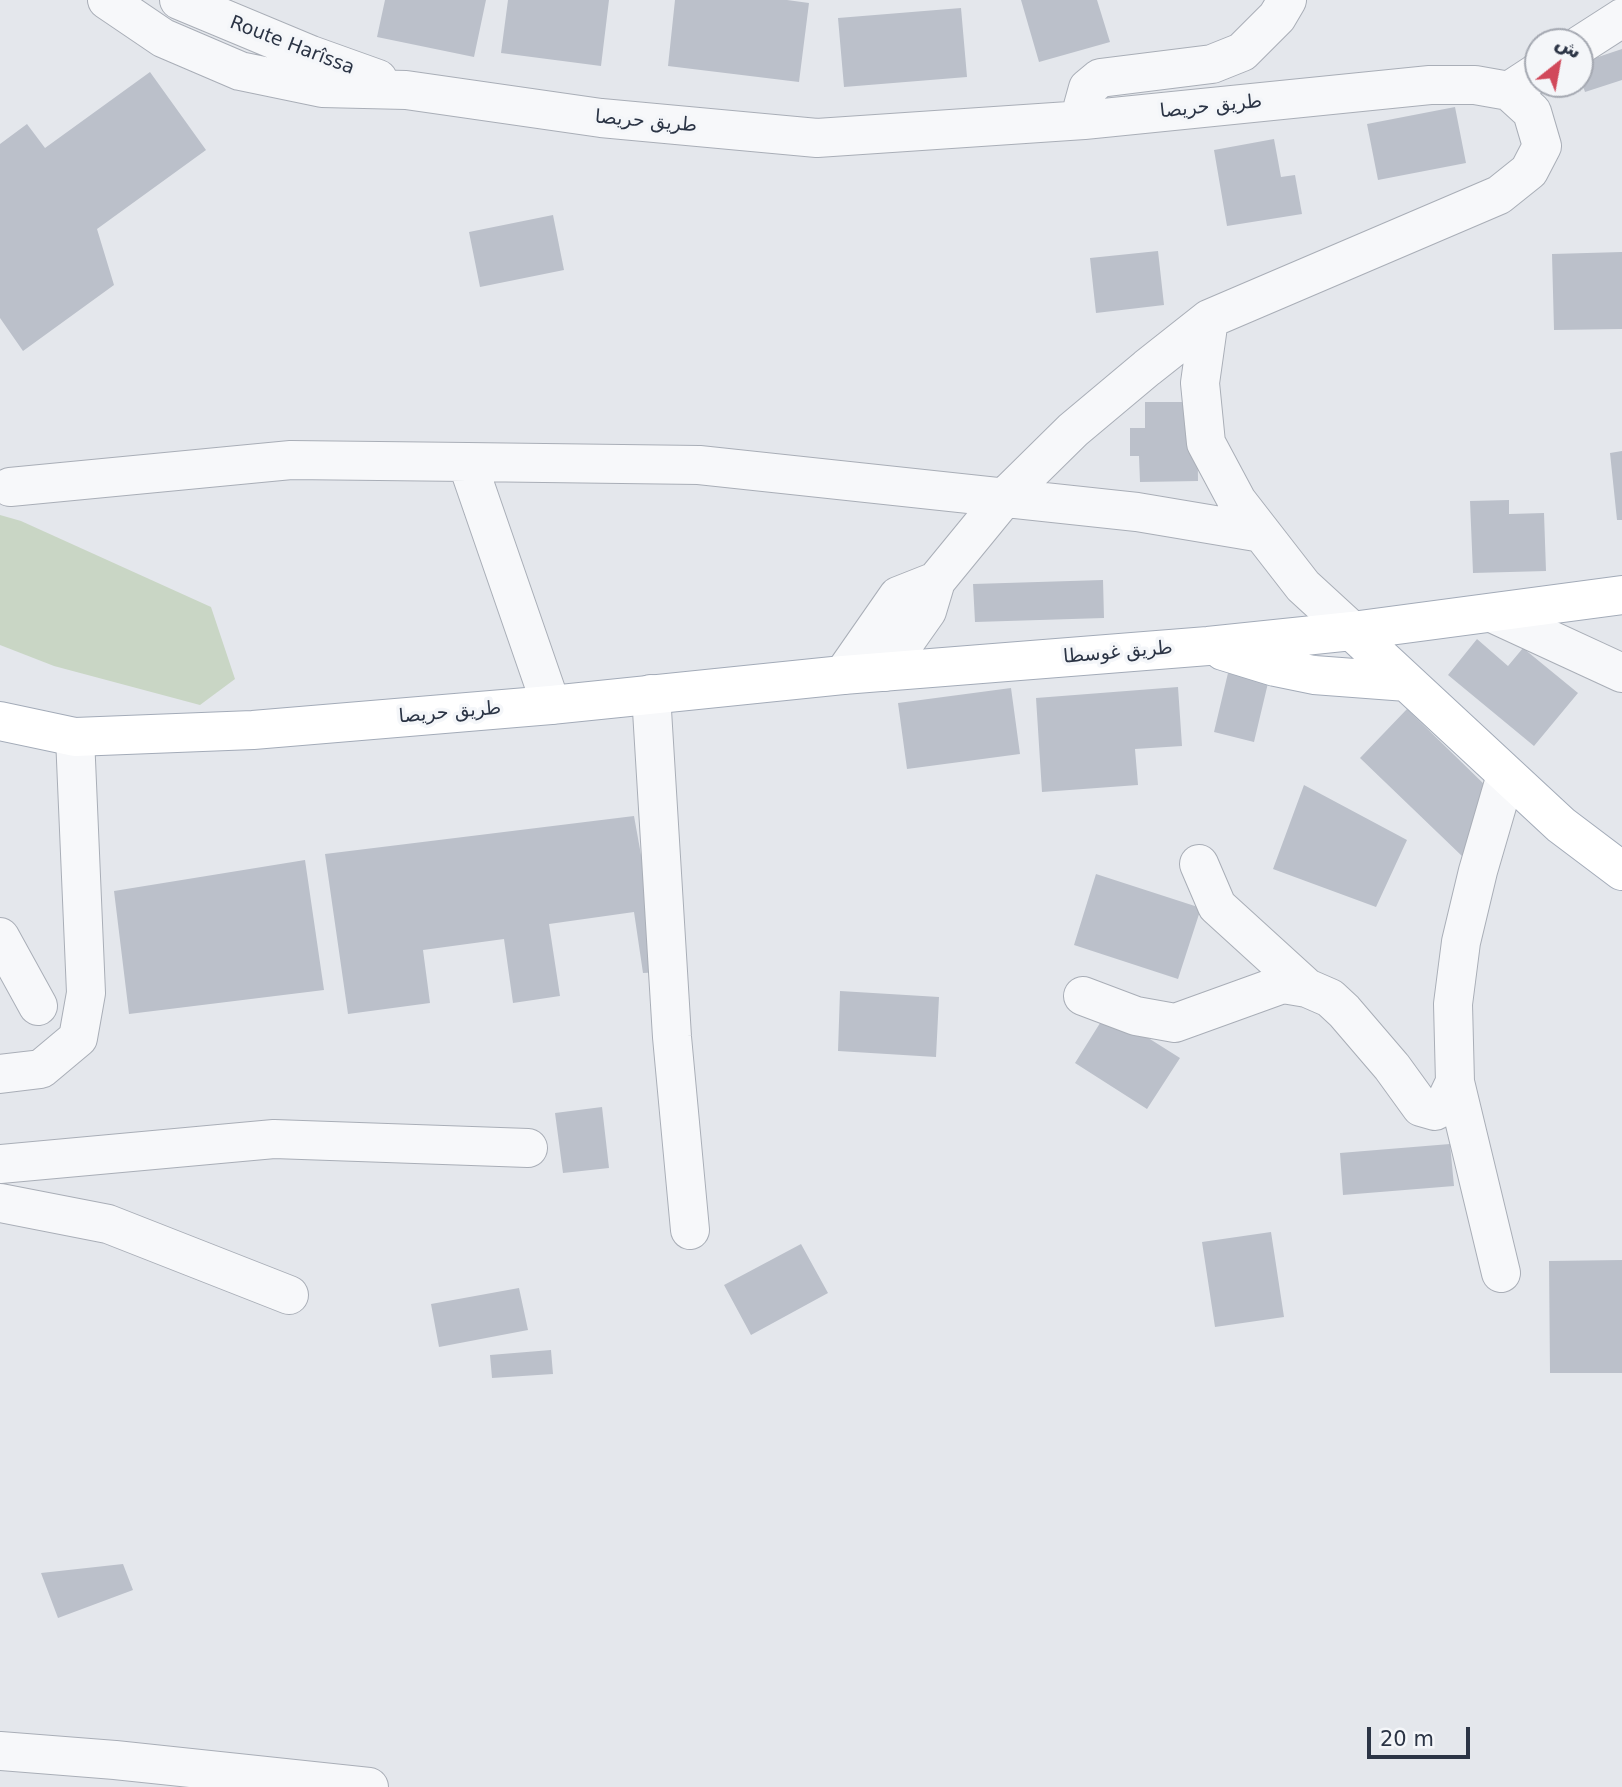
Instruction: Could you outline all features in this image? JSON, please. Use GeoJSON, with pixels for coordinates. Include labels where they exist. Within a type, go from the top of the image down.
{"type":"FeatureCollection","features":[{"type":"Feature","properties":{"kind":"main road","name":"طريق غوسطا"},"geometry":{"type":"LineString","coordinates":[[884,672],[1208,646],[1352,631],[1622,595]]}},
{"type":"Feature","properties":{"kind":"main road"},"geometry":{"type":"LineString","coordinates":[[1352,631],[1561,825],[1622,871]]}},
{"type":"Feature","properties":{"kind":"main road"},"geometry":{"type":"LineString","coordinates":[[1208,646],[1275,667],[1314,675],[1407,682]]}},
{"type":"Feature","properties":{"kind":"main road","name":"طريق حريصا"},"geometry":{"type":"LineString","coordinates":[[0,735],[253,730],[551,705],[884,672]]}},
{"type":"Feature","properties":{"kind":"main road","name":"طريق حريصا"},"geometry":{"type":"LineString","coordinates":[[0,721],[66,735]]}},
{"type":"Feature","properties":{"kind":"street","name":"طريق حريصا"},"geometry":{"type":"LineString","coordinates":[[107,0],[163,38],[240,71],[322,88],[406,90],[601,118],[817,138],[1084,120],[1430,85],[1523,81],[1542,146],[1528,171],[1499,195],[1209,319],[1073,430],[1004,498],[936,581],[926,611],[884,672]]}},
{"type":"Feature","properties":{"kind":"street","name":"Route Harîssa"},"geometry":{"type":"LineString","coordinates":[[179,0],[311,55],[406,90]]}},
{"type":"Feature","properties":{"kind":"street"},"geometry":{"type":"LineString","coordinates":[[1084,120],[1083,106],[1088,88],[1100,78],[1212,64],[1242,52],[1277,17],[1287,0]]}},
{"type":"Feature","properties":{"kind":"street"},"geometry":{"type":"LineString","coordinates":[[1594,36],[1622,18]]}},
{"type":"Feature","properties":{"kind":"street"},"geometry":{"type":"LineString","coordinates":[[1209,319],[1200,383],[1206,443],[1237,502],[1303,586],[1352,631]]}},
{"type":"Feature","properties":{"kind":"street"},"geometry":{"type":"LineString","coordinates":[[10,487],[291,460],[699,465],[1137,512],[1262,533]]}},
{"type":"Feature","properties":{"kind":"street"},"geometry":{"type":"LineString","coordinates":[[467,462],[551,705]]}},
{"type":"Feature","properties":{"kind":"street","name":"طريق حريصا"},"geometry":{"type":"LineString","coordinates":[[843,675],[898,596],[936,581]]}},
{"type":"Feature","properties":{"kind":"street"},"geometry":{"type":"LineString","coordinates":[[1492,613],[1622,673]]}},
{"type":"Feature","properties":{"kind":"street"},"geometry":{"type":"LineString","coordinates":[[651,694],[672,1037],[690,1230]]}},
{"type":"Feature","properties":{"kind":"street"},"geometry":{"type":"LineString","coordinates":[[0,1074],[41,1069],[78,1038],[86,993],[66,735]]}},
{"type":"Feature","properties":{"kind":"street"},"geometry":{"type":"LineString","coordinates":[[1501,1273],[1455,1082],[1453,1004],[1461,942],[1506,775]]}},
{"type":"Feature","properties":{"kind":"street"},"geometry":{"type":"LineString","coordinates":[[1199,864],[1217,905],[1307,988]]}},
{"type":"Feature","properties":{"kind":"street"},"geometry":{"type":"LineString","coordinates":[[0,937],[38,1006]]}},
{"type":"Feature","properties":{"kind":"street"},"geometry":{"type":"LineString","coordinates":[[1083,996],[1136,1016],[1175,1023],[1283,984],[1307,988],[1330,998],[1344,1011],[1392,1067],[1421,1107],[1435,1111],[1444,1105],[1455,1082]]}},
{"type":"Feature","properties":{"kind":"street"},"geometry":{"type":"LineString","coordinates":[[0,1164],[274,1139],[528,1148]]}},
{"type":"Feature","properties":{"kind":"street"},"geometry":{"type":"LineString","coordinates":[[0,1203],[108,1224],[289,1295]]}},
{"type":"Feature","properties":{"kind":"street"},"geometry":{"type":"LineString","coordinates":[[0,1751],[115,1760],[369,1787]]}},
{"type":"Feature","properties":{"kind":"green space"},"geometry":{"type":"Polygon","coordinates":[[[0,515],[21,521],[211,607],[235,679],[200,705],[54,666],[0,645],[0,515]]]}},
{"type":"Feature","properties":{"kind":"building"},"geometry":{"type":"Polygon","coordinates":[[[385,0],[486,0],[474,57],[377,37],[385,0]]]}},
{"type":"Feature","properties":{"kind":"building"},"geometry":{"type":"Polygon","coordinates":[[[508,0],[609,0],[601,66],[501,53],[508,0]]]}},
{"type":"Feature","properties":{"kind":"building"},"geometry":{"type":"Polygon","coordinates":[[[675,0],[787,0],[809,3],[799,82],[668,66],[675,0]]]}},
{"type":"Feature","properties":{"kind":"building"},"geometry":{"type":"Polygon","coordinates":[[[1021,0],[1097,0],[1110,42],[1039,62],[1021,0]]]}},
{"type":"Feature","properties":{"kind":"building"},"geometry":{"type":"Polygon","coordinates":[[[961,8],[967,77],[844,87],[838,18],[961,8]]]}},
{"type":"Feature","properties":{"kind":"building"},"geometry":{"type":"Polygon","coordinates":[[[1622,49],[1622,80],[1594,89],[1594,58],[1622,49]]]}},
{"type":"Feature","properties":{"kind":"building"},"geometry":{"type":"Polygon","coordinates":[[[150,72],[206,150],[97,229],[114,285],[23,351],[0,318],[0,144],[27,124],[45,148],[150,72]]]}},
{"type":"Feature","properties":{"kind":"building"},"geometry":{"type":"Polygon","coordinates":[[[1455,107],[1466,163],[1378,180],[1367,124],[1455,107]]]}},
{"type":"Feature","properties":{"kind":"building"},"geometry":{"type":"Polygon","coordinates":[[[1274,139],[1281,177],[1295,175],[1302,214],[1227,226],[1214,150],[1274,139]]]}},
{"type":"Feature","properties":{"kind":"building"},"geometry":{"type":"Polygon","coordinates":[[[553,215],[564,270],[480,287],[469,232],[553,215]]]}},
{"type":"Feature","properties":{"kind":"building"},"geometry":{"type":"Polygon","coordinates":[[[1158,251],[1164,305],[1096,313],[1090,258],[1158,251]]]}},
{"type":"Feature","properties":{"kind":"building"},"geometry":{"type":"Polygon","coordinates":[[[1622,252],[1622,329],[1554,330],[1552,254],[1622,252]]]}},
{"type":"Feature","properties":{"kind":"building"},"geometry":{"type":"Polygon","coordinates":[[[1145,402],[1197,402],[1198,481],[1140,482],[1139,456],[1130,456],[1130,428],[1145,428],[1145,402]]]}},
{"type":"Feature","properties":{"kind":"building"},"geometry":{"type":"Polygon","coordinates":[[[1622,451],[1622,520],[1617,520],[1610,453],[1622,451]]]}},
{"type":"Feature","properties":{"kind":"building"},"geometry":{"type":"Polygon","coordinates":[[[1509,500],[1509,514],[1544,513],[1546,571],[1473,573],[1470,501],[1509,500]]]}},
{"type":"Feature","properties":{"kind":"building"},"geometry":{"type":"Polygon","coordinates":[[[1103,580],[1104,618],[975,622],[973,584],[1103,580]]]}},
{"type":"Feature","properties":{"kind":"building"},"geometry":{"type":"Polygon","coordinates":[[[1477,639],[1508,666],[1523,648],[1578,693],[1534,746],[1448,675],[1477,639]]]}},
{"type":"Feature","properties":{"kind":"building"},"geometry":{"type":"Polygon","coordinates":[[[1228,673],[1268,683],[1254,742],[1214,732],[1228,673]]]}},
{"type":"Feature","properties":{"kind":"building"},"geometry":{"type":"Polygon","coordinates":[[[1178,687],[1182,746],[1135,749],[1138,785],[1042,792],[1036,698],[1178,687]]]}},
{"type":"Feature","properties":{"kind":"building"},"geometry":{"type":"Polygon","coordinates":[[[1011,688],[1020,754],[907,769],[898,703],[1011,688]]]}},
{"type":"Feature","properties":{"kind":"building"},"geometry":{"type":"Polygon","coordinates":[[[1407,709],[1487,787],[1463,857],[1360,758],[1407,709]]]}},
{"type":"Feature","properties":{"kind":"building"},"geometry":{"type":"Polygon","coordinates":[[[1304,785],[1407,840],[1376,907],[1273,869],[1304,785]]]}},
{"type":"Feature","properties":{"kind":"building"},"geometry":{"type":"Polygon","coordinates":[[[634,816],[662,972],[643,973],[634,912],[549,924],[560,996],[513,1003],[504,939],[423,950],[430,1003],[348,1014],[325,854],[634,816]]]}},
{"type":"Feature","properties":{"kind":"building"},"geometry":{"type":"Polygon","coordinates":[[[305,860],[324,990],[129,1014],[114,891],[305,860]]]}},
{"type":"Feature","properties":{"kind":"building"},"geometry":{"type":"Polygon","coordinates":[[[1096,874],[1201,908],[1178,979],[1074,945],[1096,874]]]}},
{"type":"Feature","properties":{"kind":"building"},"geometry":{"type":"Polygon","coordinates":[[[840,991],[939,997],[936,1057],[838,1051],[840,991]]]}},
{"type":"Feature","properties":{"kind":"building"},"geometry":{"type":"Polygon","coordinates":[[[1107,1012],[1180,1058],[1147,1109],[1075,1063],[1107,1012]]]}},
{"type":"Feature","properties":{"kind":"building"},"geometry":{"type":"Polygon","coordinates":[[[602,1107],[609,1168],[563,1173],[555,1113],[602,1107]]]}},
{"type":"Feature","properties":{"kind":"building"},"geometry":{"type":"Polygon","coordinates":[[[1450,1144],[1454,1186],[1343,1195],[1340,1153],[1450,1144]]]}},
{"type":"Feature","properties":{"kind":"building"},"geometry":{"type":"Polygon","coordinates":[[[1271,1232],[1284,1317],[1215,1327],[1202,1242],[1271,1232]]]}},
{"type":"Feature","properties":{"kind":"building"},"geometry":{"type":"Polygon","coordinates":[[[801,1244],[828,1293],[751,1335],[724,1285],[801,1244]]]}},
{"type":"Feature","properties":{"kind":"building"},"geometry":{"type":"Polygon","coordinates":[[[1622,1260],[1622,1373],[1550,1373],[1549,1261],[1622,1260]]]}},
{"type":"Feature","properties":{"kind":"building"},"geometry":{"type":"Polygon","coordinates":[[[519,1288],[528,1330],[439,1347],[431,1304],[519,1288]]]}},
{"type":"Feature","properties":{"kind":"building"},"geometry":{"type":"Polygon","coordinates":[[[551,1350],[553,1374],[492,1378],[490,1355],[551,1350]]]}},
{"type":"Feature","properties":{"kind":"building"},"geometry":{"type":"Polygon","coordinates":[[[123,1564],[133,1590],[58,1618],[41,1573],[123,1564]]]}}]}
